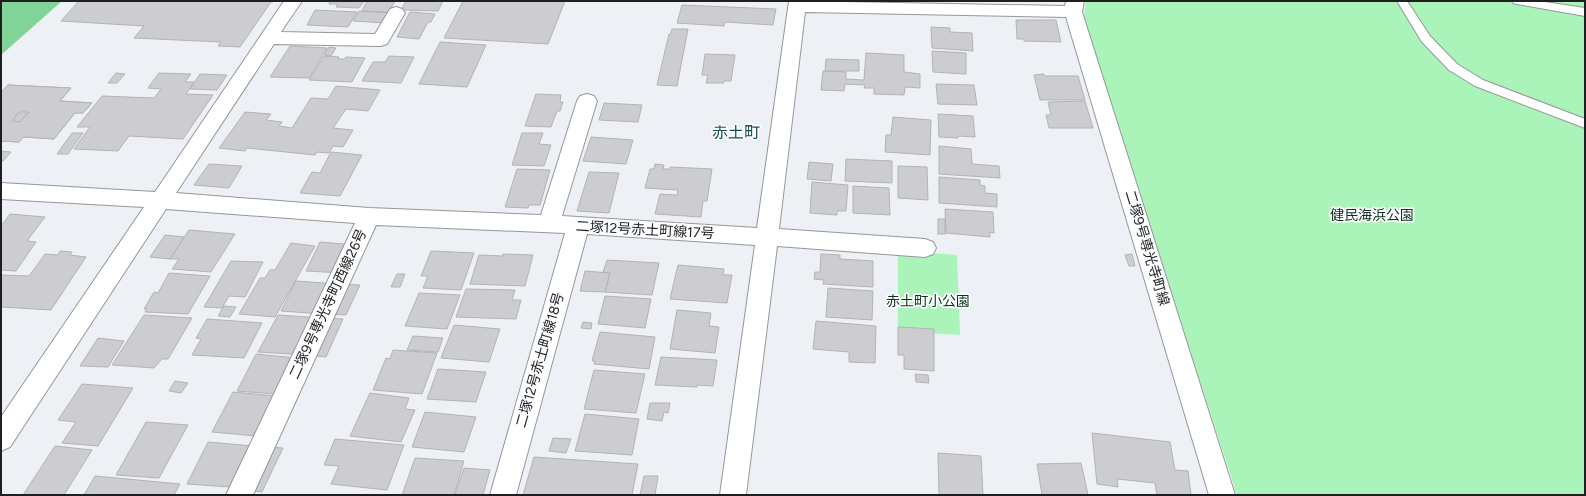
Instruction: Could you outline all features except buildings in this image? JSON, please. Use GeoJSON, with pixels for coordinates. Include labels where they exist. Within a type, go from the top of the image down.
{"type":"FeatureCollection","features":[{"type":"Feature","properties":{"kind":"street"},"geometry":{"type":"LineString","coordinates":[[1,439],[293,1]]}},
{"type":"Feature","properties":{"kind":"street"},"geometry":{"type":"LineString","coordinates":[[732,495],[798,3],[1074,6]]}},
{"type":"Feature","properties":{"kind":"street","name":"二塚9号専光寺町線"},"geometry":{"type":"LineString","coordinates":[[1074,6],[1222,495]]}},
{"type":"Feature","properties":{"kind":"street"},"geometry":{"type":"LineString","coordinates":[[269,38],[381,40],[396,13]]}},
{"type":"Feature","properties":{"kind":"street"},"geometry":{"type":"LineString","coordinates":[[549,224],[588,101]]}},
{"type":"Feature","properties":{"kind":"street","name":"二塚9号専光寺町西線26号"},"geometry":{"type":"LineString","coordinates":[[1,191],[160,200],[369,216],[239,495]]}},
{"type":"Feature","properties":{"kind":"street","name":"二塚12号赤土町線17号"},"geometry":{"type":"LineString","coordinates":[[369,216],[549,224],[924,248]]}},
{"type":"Feature","properties":{"kind":"street","name":"二塚12号赤土町線18号"},"geometry":{"type":"LineString","coordinates":[[503,495],[578,226]]}},
{"type":"Feature","properties":{"kind":"lane"},"geometry":{"type":"LineString","coordinates":[[1402,1],[1426,39],[1453,67],[1479,83],[1585,124]]}},
{"type":"Feature","properties":{"kind":"lane"},"geometry":{"type":"LineString","coordinates":[[1517,1],[1585,12]]}},
{"type":"Feature","properties":{"kind":"green space"},"geometry":{"type":"Polygon","coordinates":[[[1,1],[62,1],[1,55],[1,1]]]}},
{"type":"Feature","properties":{"kind":"green space","name":"健民海浜公園"},"geometry":{"type":"Polygon","coordinates":[[[1086,1],[1585,1],[1585,495],[1237,495],[1085,27],[1084,17],[1086,1]]]}},
{"type":"Feature","properties":{"kind":"green space","name":"赤土町小公園"},"geometry":{"type":"Polygon","coordinates":[[[898,250],[957,255],[960,335],[898,331],[898,250]]]}},
{"type":"Feature","properties":{"kind":"district","name":"赤土町"},"geometry":{"type":"Point","coordinates":[736,132]}}]}
